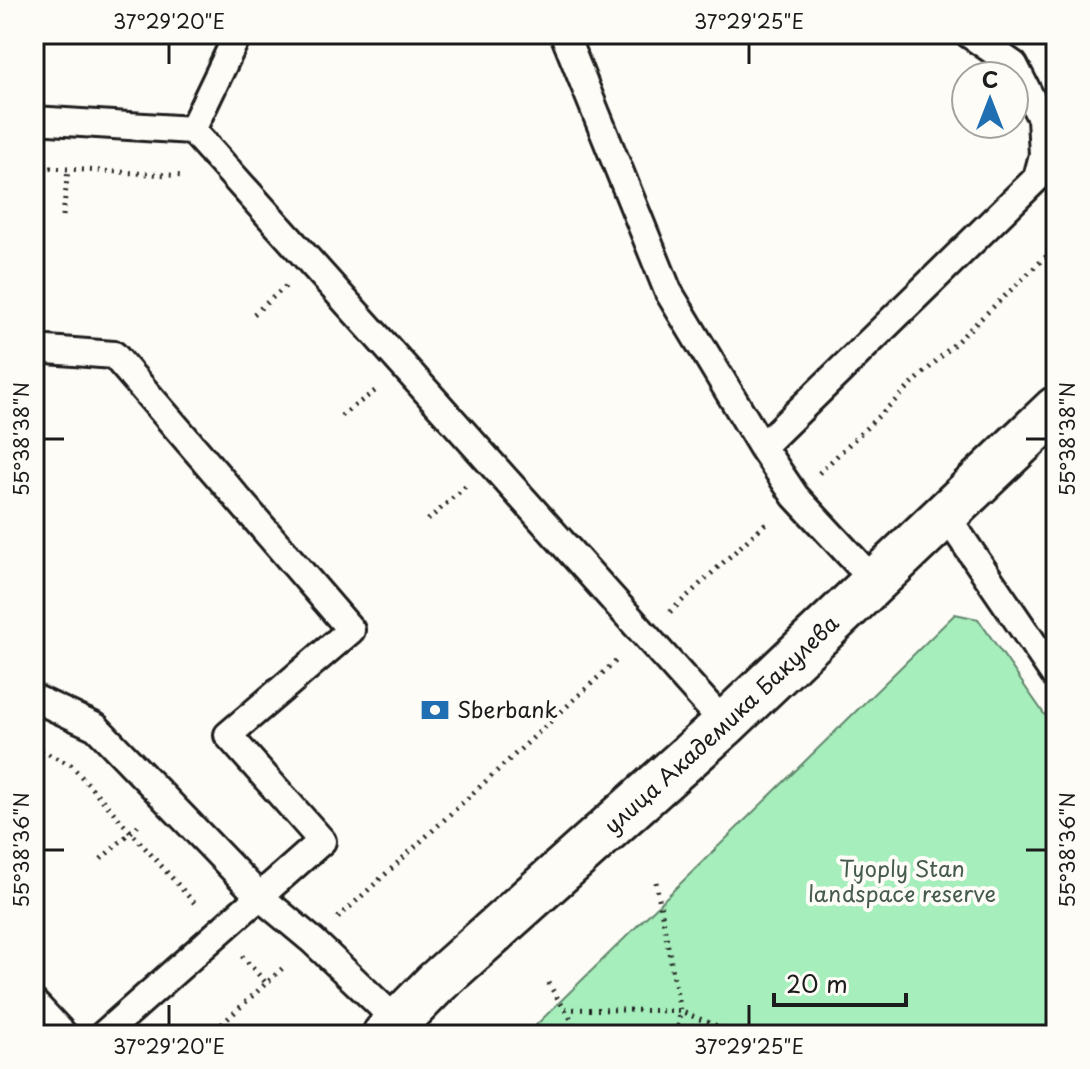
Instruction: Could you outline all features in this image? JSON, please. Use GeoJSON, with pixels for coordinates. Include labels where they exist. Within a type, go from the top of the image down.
{"type":"FeatureCollection","features":[{"type":"Feature","properties":{"kind":"street","name":"улица Академика Бакулева"},"geometry":{"type":"LineString","coordinates":[[392,1029],[436,983],[725,724],[1056,409]]}},
{"type":"Feature","properties":{"kind":"lane"},"geometry":{"type":"LineString","coordinates":[[192,130],[238,34]]}},
{"type":"Feature","properties":{"kind":"lane"},"geometry":{"type":"LineString","coordinates":[[564,34],[668,291],[795,496],[875,582]]}},
{"type":"Feature","properties":{"kind":"lane"},"geometry":{"type":"LineString","coordinates":[[762,447],[1037,178],[1043,155],[1041,118],[1014,65],[969,34]]}},
{"type":"Feature","properties":{"kind":"lane"},"geometry":{"type":"LineString","coordinates":[[34,120],[192,130],[725,724]]}},
{"type":"Feature","properties":{"kind":"lane"},"geometry":{"type":"LineString","coordinates":[[34,349],[114,355],[351,630],[228,735],[322,841],[103,1035]]}},
{"type":"Feature","properties":{"kind":"lane"},"geometry":{"type":"LineString","coordinates":[[945,514],[1056,677]]}},
{"type":"Feature","properties":{"kind":"lane"},"geometry":{"type":"LineString","coordinates":[[34,698],[96,727],[259,896],[313,941],[392,1029]]}},
{"type":"Feature","properties":{"kind":"lane"},"geometry":{"type":"LineString","coordinates":[[34,1003],[64,1035]]}},
{"type":"Feature","properties":{"kind":"path"},"geometry":{"type":"LineString","coordinates":[[34,167],[195,177]]}},
{"type":"Feature","properties":{"kind":"path"},"geometry":{"type":"LineString","coordinates":[[63,216],[68,169]]}},
{"type":"Feature","properties":{"kind":"path"},"geometry":{"type":"LineString","coordinates":[[1046,257],[1056,267]]}},
{"type":"Feature","properties":{"kind":"path"},"geometry":{"type":"LineString","coordinates":[[254,314],[289,284],[278,272]]}},
{"type":"Feature","properties":{"kind":"path"},"geometry":{"type":"LineString","coordinates":[[370,376],[390,398]]}},
{"type":"Feature","properties":{"kind":"path"},"geometry":{"type":"LineString","coordinates":[[341,416],[380,387]]}},
{"type":"Feature","properties":{"kind":"path"},"geometry":{"type":"LineString","coordinates":[[457,475],[477,497]]}},
{"type":"Feature","properties":{"kind":"path"},"geometry":{"type":"LineString","coordinates":[[428,520],[467,486]]}},
{"type":"Feature","properties":{"kind":"path"},"geometry":{"type":"LineString","coordinates":[[609,647],[619,659]]}},
{"type":"Feature","properties":{"kind":"path"},"geometry":{"type":"LineString","coordinates":[[34,747],[71,765],[266,983]]}},
{"type":"Feature","properties":{"kind":"path"},"geometry":{"type":"LineString","coordinates":[[101,859],[167,800]]}},
{"type":"Feature","properties":{"kind":"path"},"geometry":{"type":"LineString","coordinates":[[656,882],[680,1011],[677,1035]]}},
{"type":"Feature","properties":{"kind":"path"},"geometry":{"type":"LineString","coordinates":[[548,983],[581,1035]]}},
{"type":"Feature","properties":{"kind":"path"},"geometry":{"type":"LineString","coordinates":[[565,1009],[680,1011],[739,1035]]}},
{"type":"Feature","properties":{"kind":"green space","name":"Tyoply Stan landspace reserve"},"geometry":{"type":"Polygon","coordinates":[[[955,614],[978,619],[1056,731],[1056,1035],[526,1035],[955,614]]]}},
{"type":"Feature","properties":{"kind":"place","name":"Sberbank"},"geometry":{"type":"Point","coordinates":[435,710]}}]}
